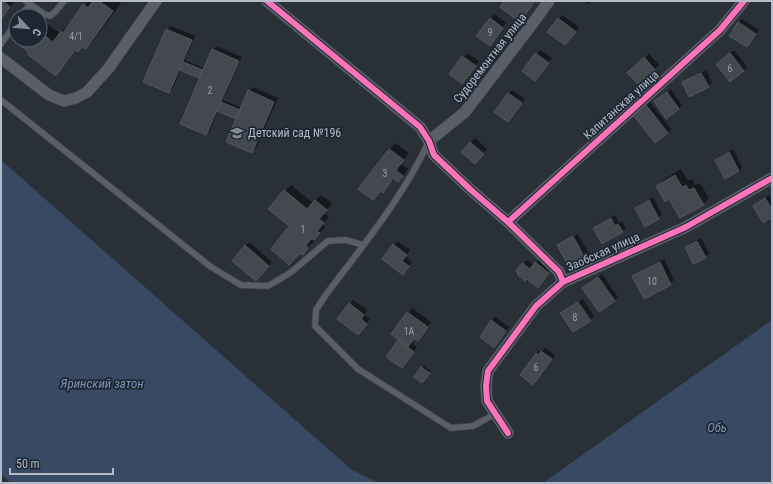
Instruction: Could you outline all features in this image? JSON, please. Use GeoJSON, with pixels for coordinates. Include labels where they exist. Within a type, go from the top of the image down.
{"type":"FeatureCollection","features":[{"type":"Feature","properties":{"kind":"street"},"geometry":{"type":"LineString","coordinates":[[1,58],[49,95],[64,101],[76,98],[87,92],[108,69],[156,1]]}},
{"type":"Feature","properties":{"kind":"street"},"geometry":{"type":"LineString","coordinates":[[267,1],[420,127],[429,141],[434,155],[508,222],[559,272],[563,282]]}},
{"type":"Feature","properties":{"kind":"street","name":"Судоремонтная улица"},"geometry":{"type":"LineString","coordinates":[[429,141],[465,112],[549,1]]}},
{"type":"Feature","properties":{"kind":"street","name":"Капитанская улица"},"geometry":{"type":"LineString","coordinates":[[508,222],[720,30],[744,1]]}},
{"type":"Feature","properties":{"kind":"street","name":"Заобская улица"},"geometry":{"type":"LineString","coordinates":[[508,433],[486,401],[488,371],[536,306],[563,282],[686,227],[772,178]]}},
{"type":"Feature","properties":{"kind":"lane"},"geometry":{"type":"LineString","coordinates":[[28,2],[44,14],[50,16],[64,1]]}},
{"type":"Feature","properties":{"kind":"lane"},"geometry":{"type":"LineString","coordinates":[[1,44],[8,34]]}},
{"type":"Feature","properties":{"kind":"lane"},"geometry":{"type":"LineString","coordinates":[[1,100],[211,268],[241,285],[268,286],[290,273],[328,241],[346,240],[363,245]]}},
{"type":"Feature","properties":{"kind":"lane"},"geometry":{"type":"LineString","coordinates":[[429,141],[422,157],[396,199],[316,310],[315,326],[358,369],[451,428],[473,426],[495,414]]}},
{"type":"Feature","properties":{"kind":"water","name":"Яринский затон"},"geometry":{"type":"Polygon","coordinates":[[[1,160],[352,470],[379,483],[11,483],[1,474],[1,160]]]}},
{"type":"Feature","properties":{"kind":"water","name":"Обь"},"geometry":{"type":"Polygon","coordinates":[[[772,320],[772,483],[543,483],[772,320]]]}},
{"type":"Feature","properties":{"kind":"building"},"geometry":{"type":"Polygon","coordinates":[[[1,1],[3,1],[10,7],[1,19],[1,1]]]}},
{"type":"Feature","properties":{"kind":"building"},"geometry":{"type":"Polygon","coordinates":[[[93,1],[99,1],[113,11],[86,49],[82,47],[78,52],[75,50],[56,76],[27,54],[29,52],[23,48],[48,48],[48,38],[53,42],[61,31],[63,33],[83,4],[88,8],[93,1]]]}},
{"type":"Feature","properties":{"kind":"building"},"geometry":{"type":"Polygon","coordinates":[[[504,1],[535,1],[520,22],[500,7],[504,1]]]}},
{"type":"Feature","properties":{"kind":"building"},"geometry":{"type":"Polygon","coordinates":[[[490,18],[503,28],[490,46],[476,36],[490,18]]]}},
{"type":"Feature","properties":{"kind":"building"},"geometry":{"type":"Polygon","coordinates":[[[558,18],[576,32],[565,45],[547,32],[558,18]]]}},
{"type":"Feature","properties":{"kind":"building"},"geometry":{"type":"Polygon","coordinates":[[[738,22],[756,34],[747,47],[729,36],[738,22]]]}},
{"type":"Feature","properties":{"kind":"building"},"geometry":{"type":"Polygon","coordinates":[[[166,29],[192,40],[169,93],[143,82],[166,29]]]}},
{"type":"Feature","properties":{"kind":"building"},"geometry":{"type":"Polygon","coordinates":[[[212,49],[239,61],[206,135],[180,124],[212,49]]]}},
{"type":"Feature","properties":{"kind":"building"},"geometry":{"type":"Polygon","coordinates":[[[535,53],[549,63],[535,81],[522,71],[535,53]]]}},
{"type":"Feature","properties":{"kind":"building"},"geometry":{"type":"Polygon","coordinates":[[[730,53],[744,71],[730,82],[716,64],[730,53]]]}},
{"type":"Feature","properties":{"kind":"building"},"geometry":{"type":"Polygon","coordinates":[[[462,56],[476,66],[462,84],[449,74],[462,56]]]}},
{"type":"Feature","properties":{"kind":"building"},"geometry":{"type":"Polygon","coordinates":[[[644,57],[655,70],[639,85],[627,73],[644,57]]]}},
{"type":"Feature","properties":{"kind":"building"},"geometry":{"type":"Polygon","coordinates":[[[183,62],[203,70],[199,78],[179,70],[183,62]]]}},
{"type":"Feature","properties":{"kind":"building"},"geometry":{"type":"Polygon","coordinates":[[[701,73],[709,87],[689,97],[682,82],[701,73]]]}},
{"type":"Feature","properties":{"kind":"building"},"geometry":{"type":"Polygon","coordinates":[[[248,90],[274,102],[252,153],[226,142],[248,90]]]}},
{"type":"Feature","properties":{"kind":"building"},"geometry":{"type":"Polygon","coordinates":[[[667,92],[679,109],[666,119],[654,101],[667,92]]]}},
{"type":"Feature","properties":{"kind":"building"},"geometry":{"type":"Polygon","coordinates":[[[508,93],[522,103],[508,122],[494,112],[508,93]]]}},
{"type":"Feature","properties":{"kind":"building"},"geometry":{"type":"Polygon","coordinates":[[[221,102],[240,110],[236,119],[217,111],[221,102]]]}},
{"type":"Feature","properties":{"kind":"building"},"geometry":{"type":"Polygon","coordinates":[[[646,105],[668,133],[655,143],[633,115],[646,105]]]}},
{"type":"Feature","properties":{"kind":"building"},"geometry":{"type":"Polygon","coordinates":[[[470,142],[484,154],[475,164],[461,152],[470,142]]]}},
{"type":"Feature","properties":{"kind":"building"},"geometry":{"type":"Polygon","coordinates":[[[389,149],[404,160],[396,170],[403,176],[398,182],[393,178],[383,193],[381,191],[373,200],[358,189],[389,149]]]}},
{"type":"Feature","properties":{"kind":"building"},"geometry":{"type":"Polygon","coordinates":[[[729,152],[739,171],[725,179],[715,160],[729,152]]]}},
{"type":"Feature","properties":{"kind":"building"},"geometry":{"type":"Polygon","coordinates":[[[675,175],[682,187],[686,185],[689,190],[694,188],[704,205],[680,218],[669,199],[665,202],[656,186],[675,175]]]}},
{"type":"Feature","properties":{"kind":"building"},"geometry":{"type":"Polygon","coordinates":[[[284,190],[307,209],[315,200],[327,210],[319,219],[324,223],[317,231],[320,233],[314,240],[312,238],[306,245],[308,248],[303,255],[300,253],[289,265],[271,249],[289,226],[268,209],[284,190]]]}},
{"type":"Feature","properties":{"kind":"building"},"geometry":{"type":"Polygon","coordinates":[[[765,198],[772,209],[772,217],[763,223],[753,206],[765,198]]]}},
{"type":"Feature","properties":{"kind":"building"},"geometry":{"type":"Polygon","coordinates":[[[649,200],[659,219],[645,227],[635,208],[649,200]]]}},
{"type":"Feature","properties":{"kind":"building"},"geometry":{"type":"Polygon","coordinates":[[[611,218],[615,226],[618,224],[623,232],[602,244],[593,228],[611,218]]]}},
{"type":"Feature","properties":{"kind":"building"},"geometry":{"type":"Polygon","coordinates":[[[573,236],[586,260],[570,269],[557,245],[573,236]]]}},
{"type":"Feature","properties":{"kind":"building"},"geometry":{"type":"Polygon","coordinates":[[[697,241],[706,258],[693,264],[685,247],[697,241]]]}},
{"type":"Feature","properties":{"kind":"building"},"geometry":{"type":"Polygon","coordinates":[[[393,244],[407,255],[402,261],[409,266],[403,275],[382,259],[393,244]]]}},
{"type":"Feature","properties":{"kind":"building"},"geometry":{"type":"Polygon","coordinates":[[[245,245],[269,266],[256,281],[232,261],[245,245]]]}},
{"type":"Feature","properties":{"kind":"building"},"geometry":{"type":"Polygon","coordinates":[[[535,262],[549,273],[538,288],[527,279],[525,281],[517,274],[518,273],[516,271],[522,263],[530,269],[535,262]]]}},
{"type":"Feature","properties":{"kind":"building"},"geometry":{"type":"Polygon","coordinates":[[[660,262],[671,285],[644,299],[632,276],[660,262]]]}},
{"type":"Feature","properties":{"kind":"building"},"geometry":{"type":"Polygon","coordinates":[[[598,277],[615,301],[599,312],[582,288],[598,277]]]}},
{"type":"Feature","properties":{"kind":"building"},"geometry":{"type":"Polygon","coordinates":[[[578,302],[591,321],[573,332],[560,313],[578,302]]]}},
{"type":"Feature","properties":{"kind":"building"},"geometry":{"type":"Polygon","coordinates":[[[349,303],[364,315],[361,319],[367,324],[358,335],[337,319],[349,303]]]}},
{"type":"Feature","properties":{"kind":"building"},"geometry":{"type":"Polygon","coordinates":[[[407,312],[428,327],[418,341],[414,338],[408,347],[391,334],[407,312]]]}},
{"type":"Feature","properties":{"kind":"building"},"geometry":{"type":"Polygon","coordinates":[[[491,320],[506,331],[494,348],[480,337],[491,320]]]}},
{"type":"Feature","properties":{"kind":"building"},"geometry":{"type":"Polygon","coordinates":[[[398,340],[414,352],[402,368],[386,357],[398,340]]]}},
{"type":"Feature","properties":{"kind":"building"},"geometry":{"type":"Polygon","coordinates":[[[541,351],[552,359],[533,385],[520,375],[536,353],[538,355],[541,351]]]}},
{"type":"Feature","properties":{"kind":"building"},"geometry":{"type":"Polygon","coordinates":[[[421,367],[430,373],[422,383],[414,377],[421,367]]]}},
{"type":"Feature","properties":{"kind":"cycle path"},"geometry":{"type":"LineString","coordinates":[[267,1],[420,127],[429,141],[434,155],[508,222],[559,272],[563,282]]}},
{"type":"Feature","properties":{"kind":"cycle path"},"geometry":{"type":"LineString","coordinates":[[508,222],[720,30],[744,1]]}},
{"type":"Feature","properties":{"kind":"cycle path"},"geometry":{"type":"LineString","coordinates":[[508,433],[487,401],[486,386],[488,371],[536,306],[563,282],[686,227],[772,178]]}},
{"type":"Feature","properties":{"kind":"place","name":"Детский сад №196"},"geometry":{"type":"Point","coordinates":[237,133]}}]}
